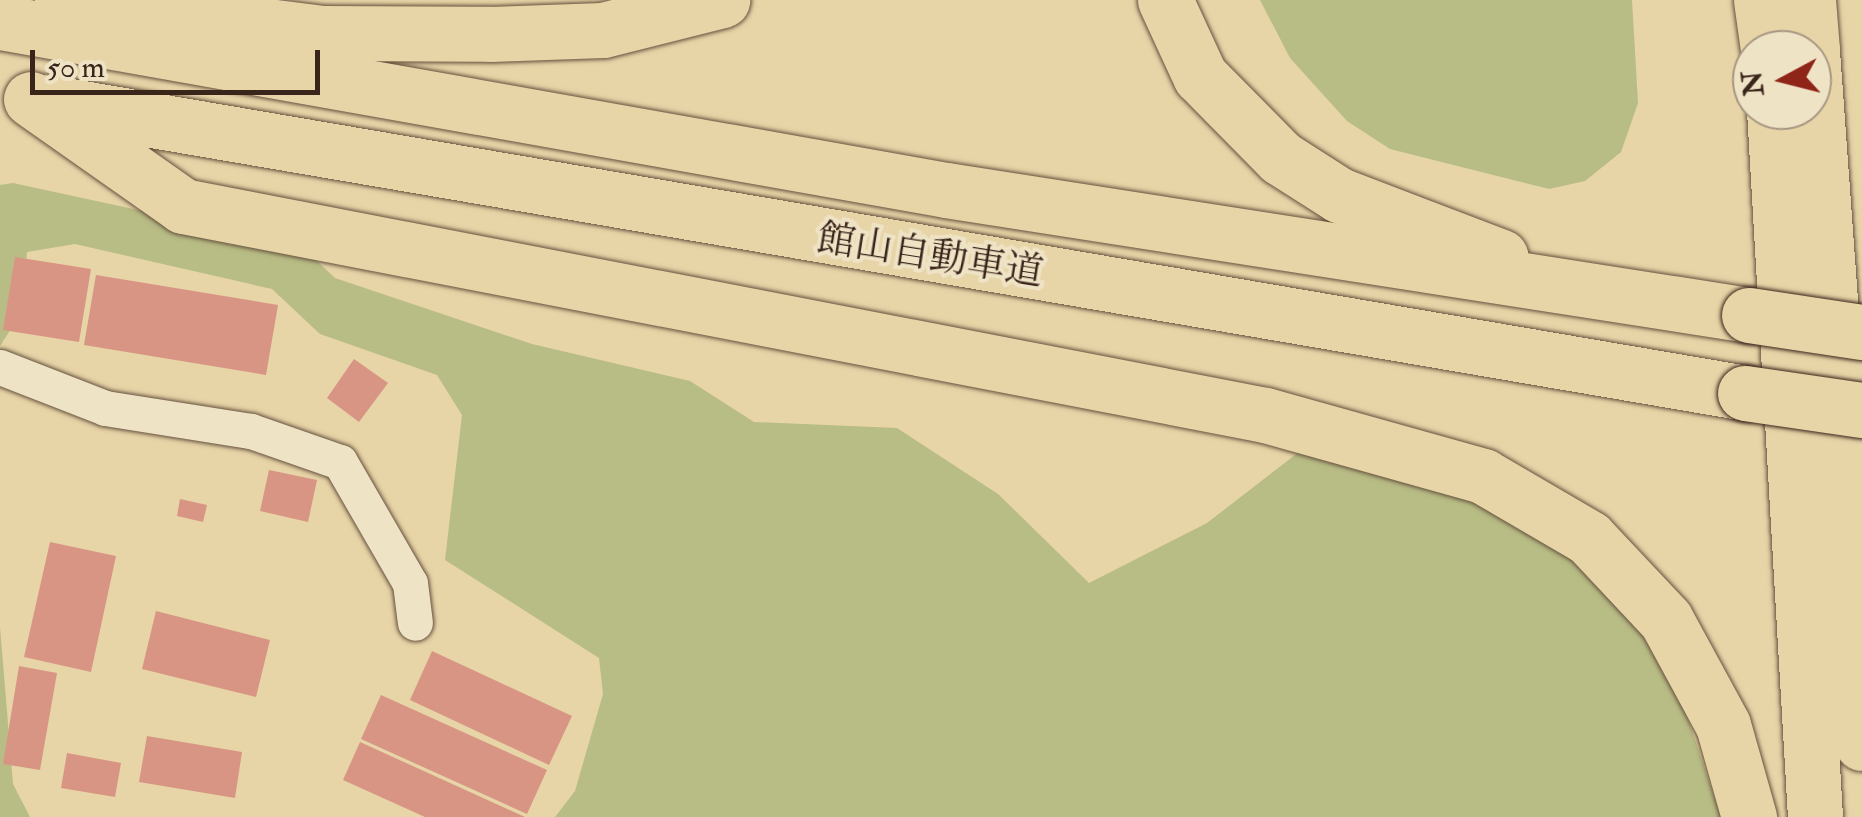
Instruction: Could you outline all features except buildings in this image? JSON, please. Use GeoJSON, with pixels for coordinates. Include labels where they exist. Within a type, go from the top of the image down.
{"type":"FeatureCollection","features":[{"type":"Feature","properties":{"kind":"highway"},"geometry":{"type":"LineString","coordinates":[[62,0],[323,33],[490,34],[603,30],[722,0]]}},
{"type":"Feature","properties":{"kind":"highway"},"geometry":{"type":"LineString","coordinates":[[1165,0],[1200,76],[1280,158],[1340,195],[1452,232],[1554,284]]}},
{"type":"Feature","properties":{"kind":"highway"},"geometry":{"type":"LineString","coordinates":[[1761,0],[1765,30]]}},
{"type":"Feature","properties":{"kind":"highway"},"geometry":{"type":"LineString","coordinates":[[1808,0],[1810,30]]}},
{"type":"Feature","properties":{"kind":"highway","name":"館山自動車道"},"geometry":{"type":"LineString","coordinates":[[0,22],[499,115],[1862,332]]}},
{"type":"Feature","properties":{"kind":"highway"},"geometry":{"type":"LineString","coordinates":[[16,96],[182,206],[1265,415],[1483,476],[1589,538],[1666,620],[1723,725],[1749,817]]}},
{"type":"Feature","properties":{"kind":"highway","name":"館山自動車道"},"geometry":{"type":"LineString","coordinates":[[16,96],[1862,410]]}},
{"type":"Feature","properties":{"kind":"highway"},"geometry":{"type":"LineString","coordinates":[[1775,130],[1815,817]]}},
{"type":"Feature","properties":{"kind":"highway"},"geometry":{"type":"LineString","coordinates":[[1818,130],[1862,743]]}},
{"type":"Feature","properties":{"kind":"street"},"geometry":{"type":"LineString","coordinates":[[0,367],[105,408],[251,431],[340,462],[410,583],[415,623]]}},
{"type":"Feature","properties":{"kind":"green space"},"geometry":{"type":"Polygon","coordinates":[[[1260,0],[1632,0],[1638,103],[1621,152],[1585,181],[1549,189],[1390,149],[1347,121],[1290,58],[1260,0]]]}},
{"type":"Feature","properties":{"kind":"green space"},"geometry":{"type":"Polygon","coordinates":[[[13,183],[300,245],[335,278],[532,344],[690,381],[754,422],[897,428],[998,494],[1089,583],[1207,523],[1308,445],[1392,455],[1520,519],[1613,592],[1675,680],[1721,817],[555,817],[575,791],[603,694],[599,658],[445,560],[462,415],[437,375],[320,334],[272,289],[75,244],[27,252],[21,313],[0,346],[0,185],[13,183]]]}},
{"type":"Feature","properties":{"kind":"green space"},"geometry":{"type":"Polygon","coordinates":[[[0,627],[13,784],[30,817],[0,817],[0,627]]]}}]}
